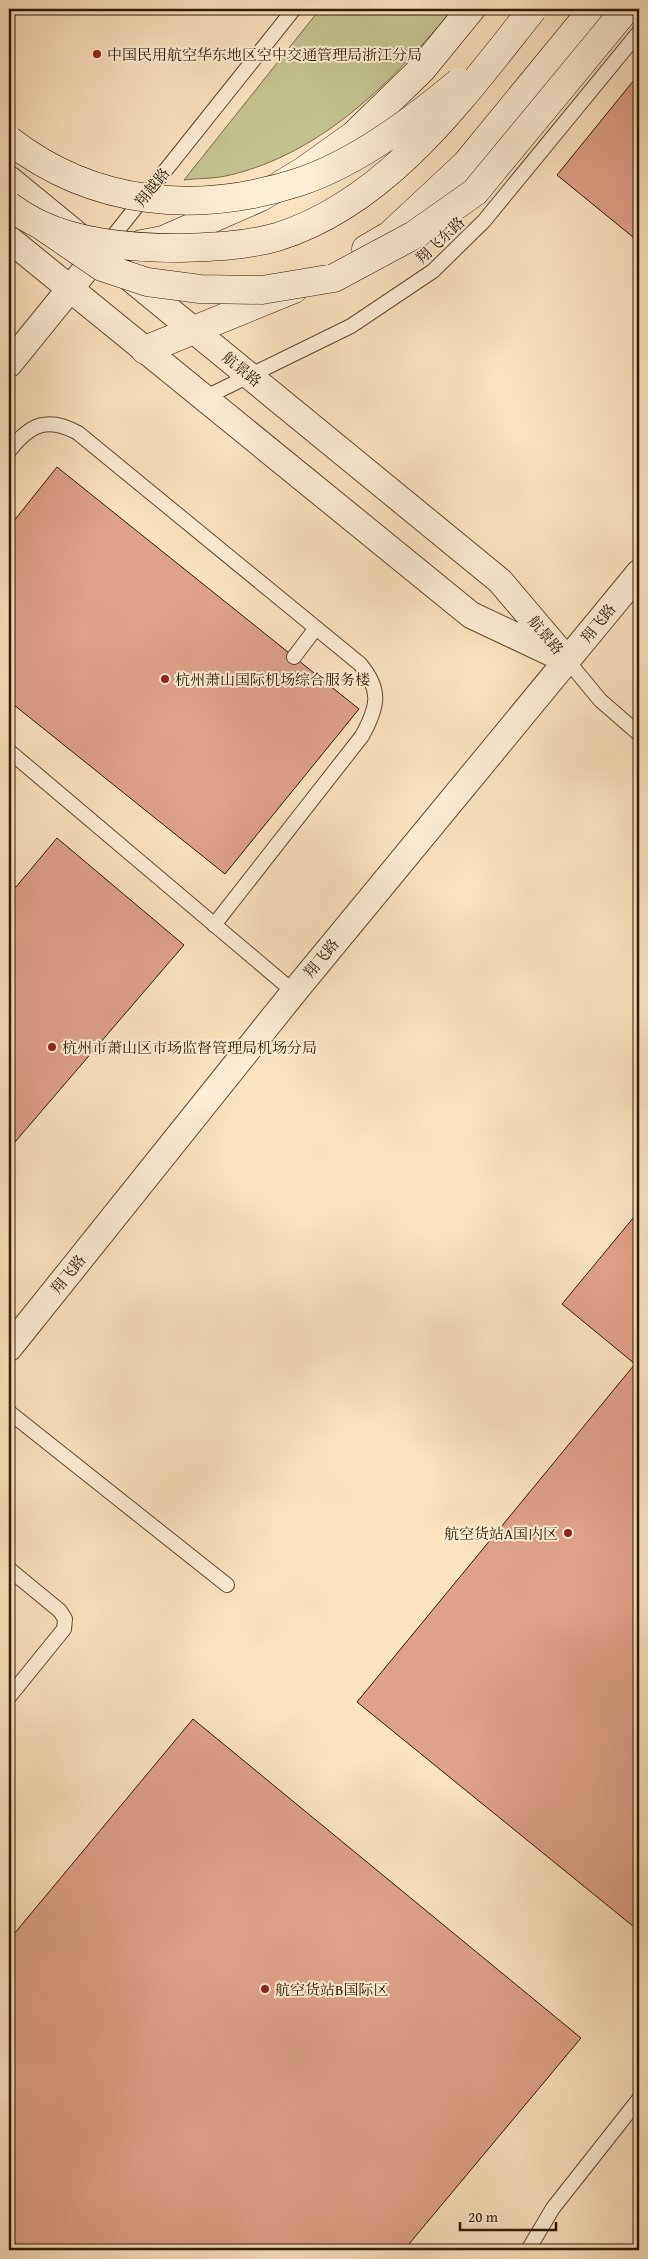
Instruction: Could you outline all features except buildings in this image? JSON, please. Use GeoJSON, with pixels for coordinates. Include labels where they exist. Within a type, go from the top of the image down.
{"type":"FeatureCollection","features":[{"type":"Feature","properties":{"kind":"main road"},"geometry":{"type":"LineString","coordinates":[[99,253],[163,240],[260,197],[305,170],[354,135],[422,69],[471,9]]}},
{"type":"Feature","properties":{"kind":"main road"},"geometry":{"type":"LineString","coordinates":[[145,350],[290,292],[390,235],[466,164],[594,9]]}},
{"type":"Feature","properties":{"kind":"main road"},"geometry":{"type":"LineString","coordinates":[[9,206],[102,267],[147,282],[200,288],[262,290],[334,278],[414,235],[475,192],[626,9]]}},
{"type":"Feature","properties":{"kind":"main road"},"geometry":{"type":"LineString","coordinates":[[42,226],[87,240],[159,248],[220,247],[276,237],[336,211],[396,166],[440,122],[528,15]]}},
{"type":"Feature","properties":{"kind":"main road"},"geometry":{"type":"LineString","coordinates":[[9,140],[27,154],[67,176],[116,194],[157,200],[200,200],[248,195],[300,181],[346,160],[387,136],[457,83],[528,15]]}},
{"type":"Feature","properties":{"kind":"street","name":"航景路"},"geometry":{"type":"LineString","coordinates":[[9,179],[500,581],[567,660]]}},
{"type":"Feature","properties":{"kind":"street","name":"航景路"},"geometry":{"type":"LineString","coordinates":[[9,238],[471,615],[567,660]]}},
{"type":"Feature","properties":{"kind":"street","name":"翔越路"},"geometry":{"type":"LineString","coordinates":[[9,364],[99,253]]}},
{"type":"Feature","properties":{"kind":"street","name":"翔飞路"},"geometry":{"type":"LineString","coordinates":[[9,1348],[294,992],[639,573]]}},
{"type":"Feature","properties":{"kind":"lane","name":"翔越路"},"geometry":{"type":"LineString","coordinates":[[99,253],[294,9]]}},
{"type":"Feature","properties":{"kind":"lane","name":"翔飞东路"},"geometry":{"type":"LineString","coordinates":[[204,398],[352,326],[433,271],[484,222],[639,32]]}},
{"type":"Feature","properties":{"kind":"lane"},"geometry":{"type":"LineString","coordinates":[[9,451],[31,430],[50,422],[66,426],[78,433],[360,664],[371,676],[376,703],[372,719],[362,736],[214,925]]}},
{"type":"Feature","properties":{"kind":"lane"},"geometry":{"type":"LineString","coordinates":[[294,657],[316,628]]}},
{"type":"Feature","properties":{"kind":"lane"},"geometry":{"type":"LineString","coordinates":[[567,660],[600,700],[639,734]]}},
{"type":"Feature","properties":{"kind":"lane"},"geometry":{"type":"LineString","coordinates":[[9,751],[294,992]]}},
{"type":"Feature","properties":{"kind":"lane"},"geometry":{"type":"LineString","coordinates":[[9,1412],[227,1585]]}},
{"type":"Feature","properties":{"kind":"lane"},"geometry":{"type":"LineString","coordinates":[[9,1569],[60,1610],[65,1619],[64,1629],[9,1697]]}},
{"type":"Feature","properties":{"kind":"lane"},"geometry":{"type":"LineString","coordinates":[[528,2250],[553,2208],[639,2099]]}},
{"type":"Feature","properties":{"kind":"green space"},"geometry":{"type":"Polygon","coordinates":[[[320,9],[453,9],[381,87],[326,132],[296,150],[264,164],[230,175],[184,180],[320,9]]]}},
{"type":"Feature","properties":{"kind":"place","name":"中国民用航空华东地区空中交通管理局浙江分局"},"geometry":{"type":"Point","coordinates":[97,54]}},
{"type":"Feature","properties":{"kind":"place","name":"杭州萧山国际机场综合服务楼"},"geometry":{"type":"Point","coordinates":[165,679]}},
{"type":"Feature","properties":{"kind":"place","name":"杭州市萧山区市场监督管理局机场分局"},"geometry":{"type":"Point","coordinates":[52,1047]}},
{"type":"Feature","properties":{"kind":"place","name":"航空货站A国内区"},"geometry":{"type":"Point","coordinates":[568,1533]}},
{"type":"Feature","properties":{"kind":"place","name":"航空货站B国际区"},"geometry":{"type":"Point","coordinates":[265,1989]}}]}
